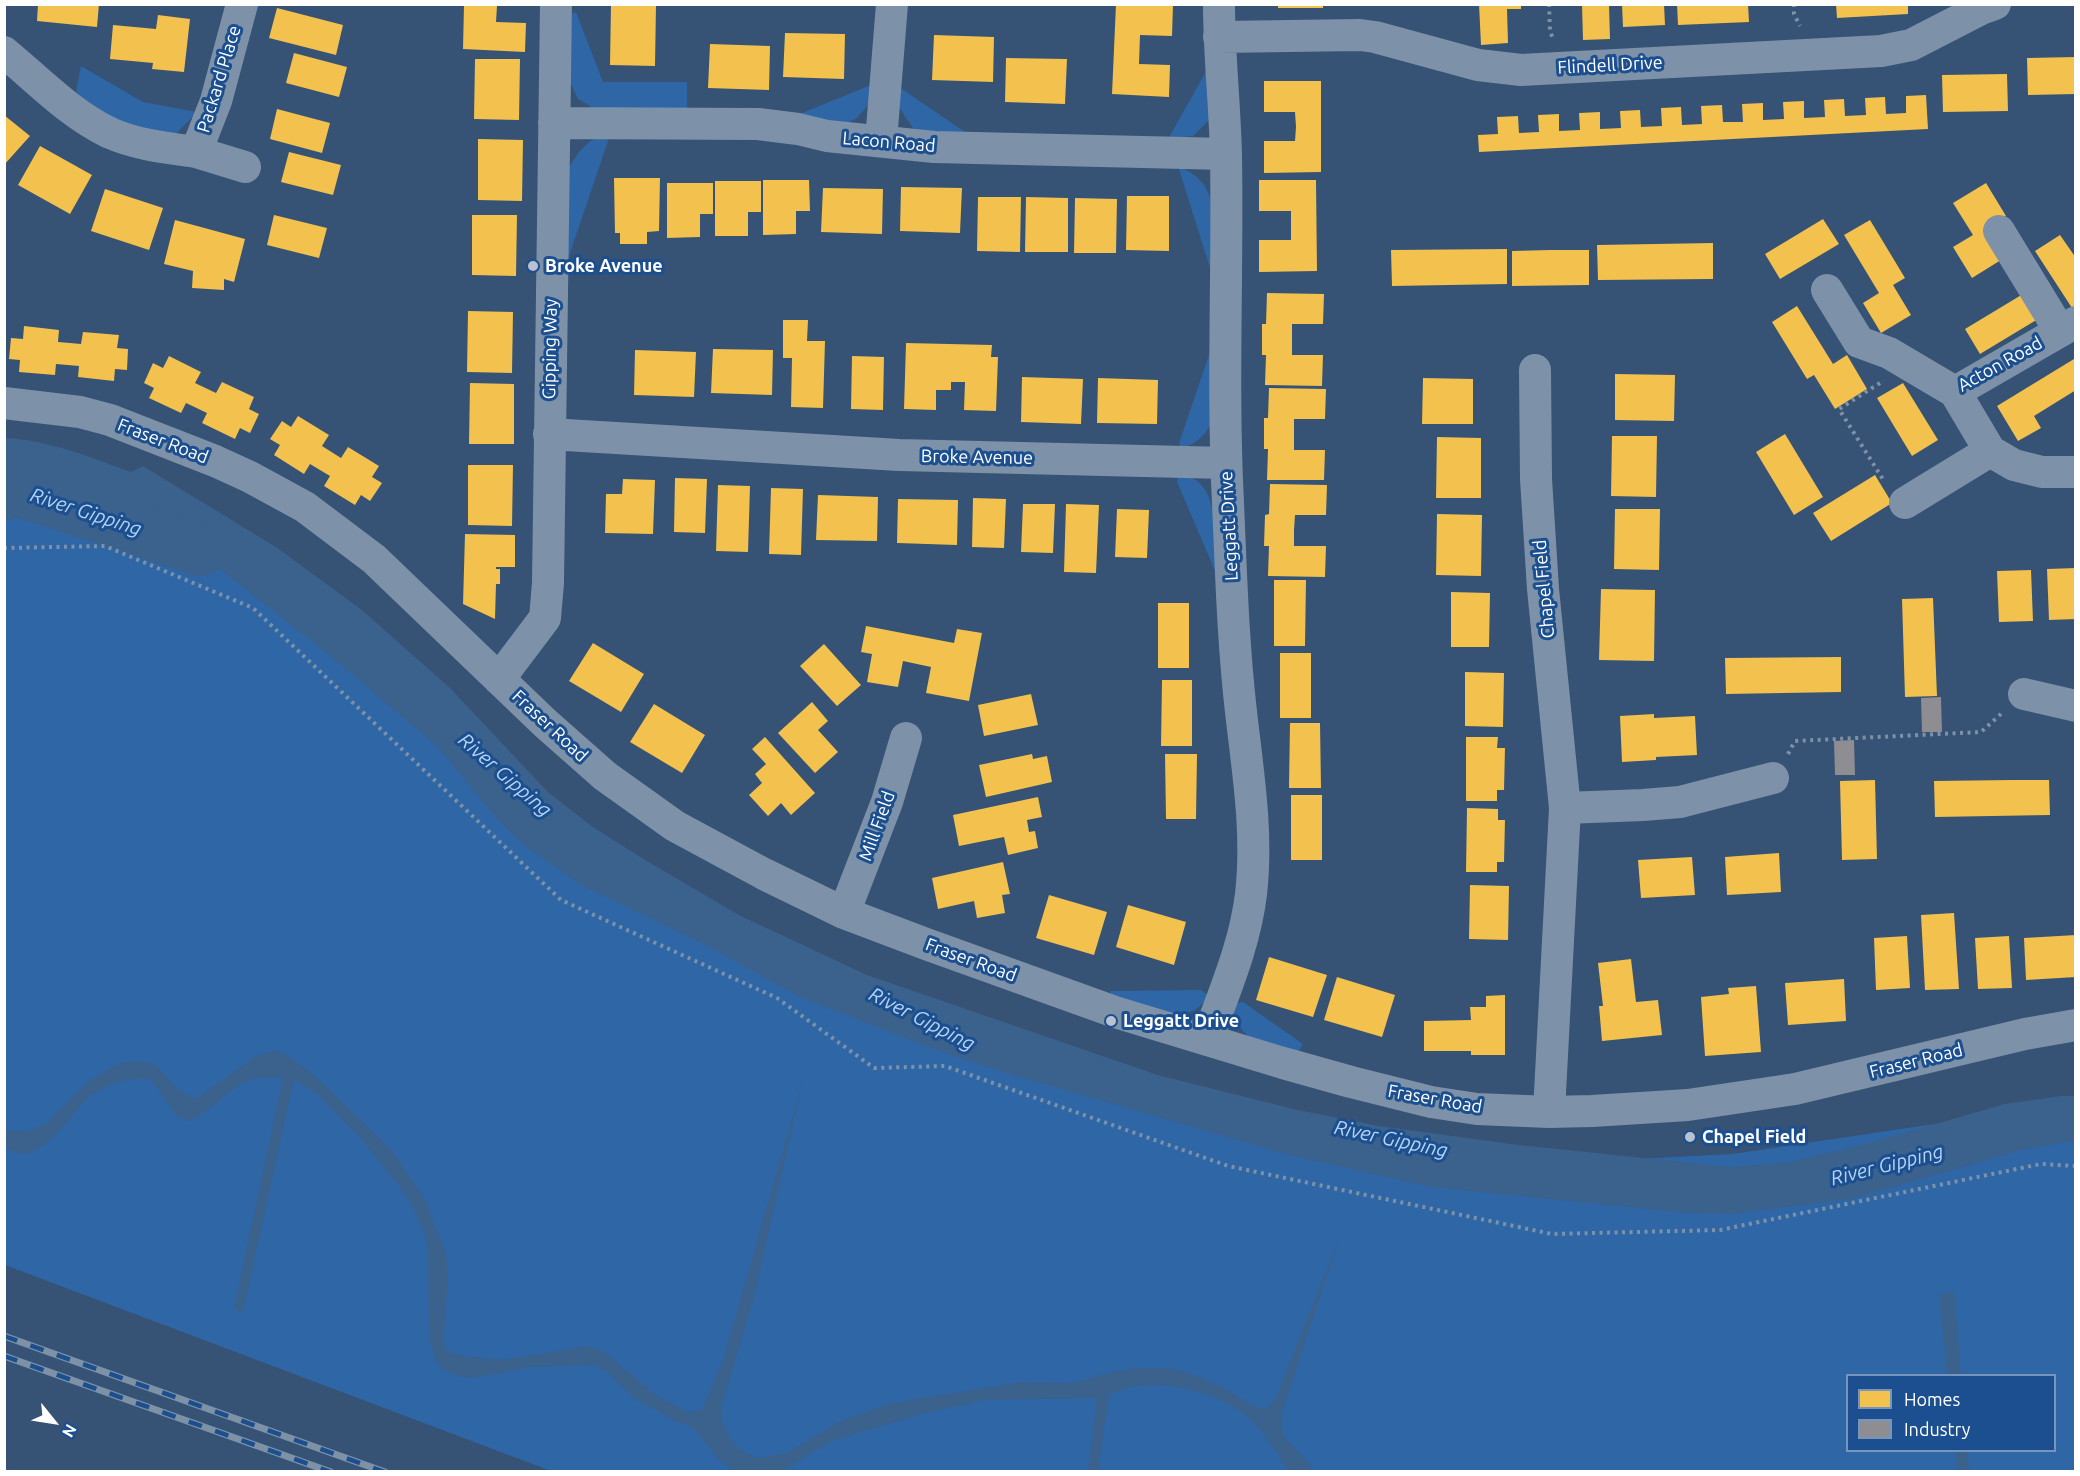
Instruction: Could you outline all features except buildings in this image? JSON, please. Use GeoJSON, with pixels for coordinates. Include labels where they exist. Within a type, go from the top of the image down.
{"type":"FeatureCollection","features":[{"type":"Feature","properties":{"kind":"street","name":"Packard Place"},"geometry":{"type":"LineString","coordinates":[[196,152],[216,101],[242,4]]}},
{"type":"Feature","properties":{"kind":"street","name":"Gipping Way"},"geometry":{"type":"LineString","coordinates":[[499,679],[545,618],[548,583],[556,4]]}},
{"type":"Feature","properties":{"kind":"street"},"geometry":{"type":"LineString","coordinates":[[881,141],[892,4]]}},
{"type":"Feature","properties":{"kind":"street","name":"Leggatt Drive"},"geometry":{"type":"LineString","coordinates":[[1207,1040],[1236,960],[1244,930],[1251,897],[1254,858],[1254,817],[1241,710],[1233,616],[1226,463],[1226,154],[1219,4]]}},
{"type":"Feature","properties":{"kind":"street","name":"Flindell Drive"},"geometry":{"type":"LineString","coordinates":[[1219,37],[1360,35],[1478,65],[1521,70],[1881,51],[1911,45],[1980,9],[1995,4]]}},
{"type":"Feature","properties":{"kind":"street","name":"Packard Place"},"geometry":{"type":"LineString","coordinates":[[4,52],[72,110],[111,133],[156,146],[196,152],[244,167]]}},
{"type":"Feature","properties":{"kind":"street","name":"Lacon Road"},"geometry":{"type":"LineString","coordinates":[[554,123],[758,124],[798,129],[827,136],[934,147],[1226,154]]}},
{"type":"Feature","properties":{"kind":"street","name":"Acton Road"},"geometry":{"type":"LineString","coordinates":[[1827,290],[1859,342],[1889,353],[1955,392],[2068,326],[1999,231]]}},
{"type":"Feature","properties":{"kind":"street","name":"Chapel Field"},"geometry":{"type":"LineString","coordinates":[[1535,370],[1536,479],[1543,589],[1565,808],[1549,1112]]}},
{"type":"Feature","properties":{"kind":"street"},"geometry":{"type":"LineString","coordinates":[[1955,392],[1990,451],[2004,460],[2042,472],[2076,472]]}},
{"type":"Feature","properties":{"kind":"street","name":"Fraser Road"},"geometry":{"type":"LineString","coordinates":[[4,403],[80,412],[110,420],[214,461],[279,492],[328,522],[374,559],[577,752],[642,804],[709,846],[844,913],[1115,1012],[1207,1040],[1351,1082],[1431,1101],[1477,1109],[1549,1112],[1643,1108],[1746,1098],[1795,1089],[2025,1034],[2076,1025]]}},
{"type":"Feature","properties":{"kind":"street","name":"Broke Avenue"},"geometry":{"type":"LineString","coordinates":[[549,434],[899,455],[1226,463]]}},
{"type":"Feature","properties":{"kind":"street"},"geometry":{"type":"LineString","coordinates":[[1905,503],[1990,451]]}},
{"type":"Feature","properties":{"kind":"street"},"geometry":{"type":"LineString","coordinates":[[2024,694],[2076,706]]}},
{"type":"Feature","properties":{"kind":"street","name":"Mill Field"},"geometry":{"type":"LineString","coordinates":[[844,913],[887,802],[906,738]]}},
{"type":"Feature","properties":{"kind":"street"},"geometry":{"type":"LineString","coordinates":[[1565,808],[1643,806],[1680,802],[1773,778]]}},
{"type":"Feature","properties":{"kind":"path"},"geometry":{"type":"LineString","coordinates":[[1549,4],[1550,31]]}},
{"type":"Feature","properties":{"kind":"path"},"geometry":{"type":"LineString","coordinates":[[1794,4],[1794,14]]}},
{"type":"Feature","properties":{"kind":"path"},"geometry":{"type":"LineString","coordinates":[[1879,473],[1839,409],[1909,365]]}},
{"type":"Feature","properties":{"kind":"path"},"geometry":{"type":"LineString","coordinates":[[1773,778],[1795,741],[1981,732],[2024,694]]}},
{"type":"Feature","properties":{"kind":"shaded area"},"geometry":{"type":"Polygon","coordinates":[[[576,12],[603,82],[687,82],[687,108],[593,108],[578,99],[569,80],[572,14],[576,12]]]}},
{"type":"Feature","properties":{"kind":"shaded area"},"geometry":{"type":"Polygon","coordinates":[[[81,66],[143,102],[197,112],[176,134],[130,130],[88,107],[76,91],[81,66]]]}},
{"type":"Feature","properties":{"kind":"shaded area"},"geometry":{"type":"Polygon","coordinates":[[[1208,68],[1209,120],[1193,136],[1168,139],[1208,68]]]}},
{"type":"Feature","properties":{"kind":"shaded area"},"geometry":{"type":"Polygon","coordinates":[[[871,85],[872,95],[867,106],[857,118],[847,123],[792,117],[871,85]]]}},
{"type":"Feature","properties":{"kind":"shaded area"},"geometry":{"type":"Polygon","coordinates":[[[896,85],[968,134],[925,134],[913,128],[896,103],[896,85]]]}},
{"type":"Feature","properties":{"kind":"shaded area"},"geometry":{"type":"Polygon","coordinates":[[[609,138],[567,262],[569,167],[590,141],[609,138]]]}},
{"type":"Feature","properties":{"kind":"shaded area"},"geometry":{"type":"Polygon","coordinates":[[[1178,166],[1198,178],[1209,194],[1213,213],[1215,284],[1178,166]]]}},
{"type":"Feature","properties":{"kind":"shaded area"},"geometry":{"type":"Polygon","coordinates":[[[1210,352],[1213,419],[1200,438],[1181,449],[1179,443],[1210,352]]]}},
{"type":"Feature","properties":{"kind":"shaded area"},"geometry":{"type":"Polygon","coordinates":[[[1178,476],[1192,478],[1208,495],[1216,535],[1216,573],[1177,482],[1178,476]]]}},
{"type":"Feature","properties":{"kind":"shaded area"},"geometry":{"type":"Polygon","coordinates":[[[4,500],[271,583],[580,851],[963,1031],[1481,1167],[1732,1154],[1975,1118],[2075,1112],[2075,1471],[551,1471],[5,1265],[4,500]]]}},
{"type":"Feature","properties":{"kind":"shaded area"},"geometry":{"type":"Polygon","coordinates":[[[1201,990],[1208,995],[1202,1004],[1184,1014],[1173,1015],[1111,998],[1110,991],[1201,990]]]}},
{"type":"Feature","properties":{"kind":"shaded area"},"geometry":{"type":"Polygon","coordinates":[[[1243,1002],[1303,1044],[1296,1056],[1263,1045],[1246,1034],[1235,1017],[1233,1004],[1243,1002]]]}},
{"type":"Feature","properties":{"kind":"water"},"geometry":{"type":"Polygon","coordinates":[[[5,438],[53,446],[131,472],[143,466],[276,547],[362,610],[450,688],[548,792],[593,827],[739,915],[867,975],[1158,1075],[1298,1110],[1379,1126],[1519,1145],[1731,1167],[1785,1163],[1866,1144],[2005,1104],[2061,1096],[2075,1096],[2075,1141],[2025,1149],[1851,1199],[1730,1214],[1689,1213],[1432,1187],[1293,1156],[1006,1073],[923,1045],[798,996],[710,947],[583,886],[526,847],[499,821],[438,747],[333,658],[221,570],[155,536],[103,516],[67,509],[38,510],[5,521],[5,438]]]}},
{"type":"Feature","properties":{"kind":"water"},"geometry":{"type":"Polygon","coordinates":[[[276,1051],[287,1055],[317,1078],[391,1150],[424,1198],[446,1253],[448,1280],[443,1342],[447,1350],[455,1355],[501,1360],[590,1346],[605,1353],[656,1395],[687,1412],[701,1411],[723,1361],[803,1080],[754,1297],[721,1408],[722,1421],[731,1440],[741,1450],[756,1458],[785,1454],[840,1421],[892,1403],[1022,1382],[1074,1383],[1135,1368],[1166,1368],[1184,1371],[1222,1387],[1256,1407],[1267,1409],[1276,1398],[1339,1238],[1281,1416],[1283,1435],[1313,1471],[1289,1471],[1262,1431],[1237,1409],[1221,1400],[1182,1388],[1143,1385],[1109,1395],[1098,1471],[1088,1471],[1097,1398],[985,1400],[921,1414],[831,1441],[783,1471],[735,1472],[718,1459],[694,1428],[677,1422],[635,1399],[607,1372],[595,1365],[531,1367],[471,1378],[457,1376],[443,1369],[436,1361],[429,1339],[428,1248],[424,1231],[409,1199],[363,1141],[318,1095],[294,1079],[243,1312],[234,1309],[283,1077],[260,1078],[246,1082],[188,1121],[176,1115],[151,1080],[134,1079],[116,1083],[86,1100],[43,1146],[27,1153],[12,1151],[5,1147],[5,1130],[27,1132],[46,1124],[89,1081],[120,1063],[135,1061],[155,1064],[179,1090],[195,1099],[258,1055],[276,1051]]]}},
{"type":"Feature","properties":{"kind":"water"},"geometry":{"type":"Polygon","coordinates":[[[1954,1292],[1961,1374],[1947,1374],[1939,1294],[1954,1292]]]}},
{"type":"Feature","properties":{"kind":"water"},"geometry":{"type":"Polygon","coordinates":[[[1955,1452],[1967,1452],[1969,1471],[1957,1471],[1955,1452]]]}},
{"type":"Feature","properties":{"kind":"waterway","name":"River Gipping"},"geometry":{"type":"LineString","coordinates":[[4,486],[200,550]]}},
{"type":"Feature","properties":{"kind":"railway"},"geometry":{"type":"LineString","coordinates":[[4,1336],[385,1472]]}},
{"type":"Feature","properties":{"kind":"railway"},"geometry":{"type":"LineString","coordinates":[[4,1356],[331,1472]]}},
{"type":"Feature","properties":{"kind":"place","name":"Broke Avenue"},"geometry":{"type":"Point","coordinates":[533,266]}},
{"type":"Feature","properties":{"kind":"place","name":"Leggatt Drive"},"geometry":{"type":"Point","coordinates":[1111,1021]}},
{"type":"Feature","properties":{"kind":"place","name":"Chapel Field"},"geometry":{"type":"Point","coordinates":[1690,1137]}}]}
